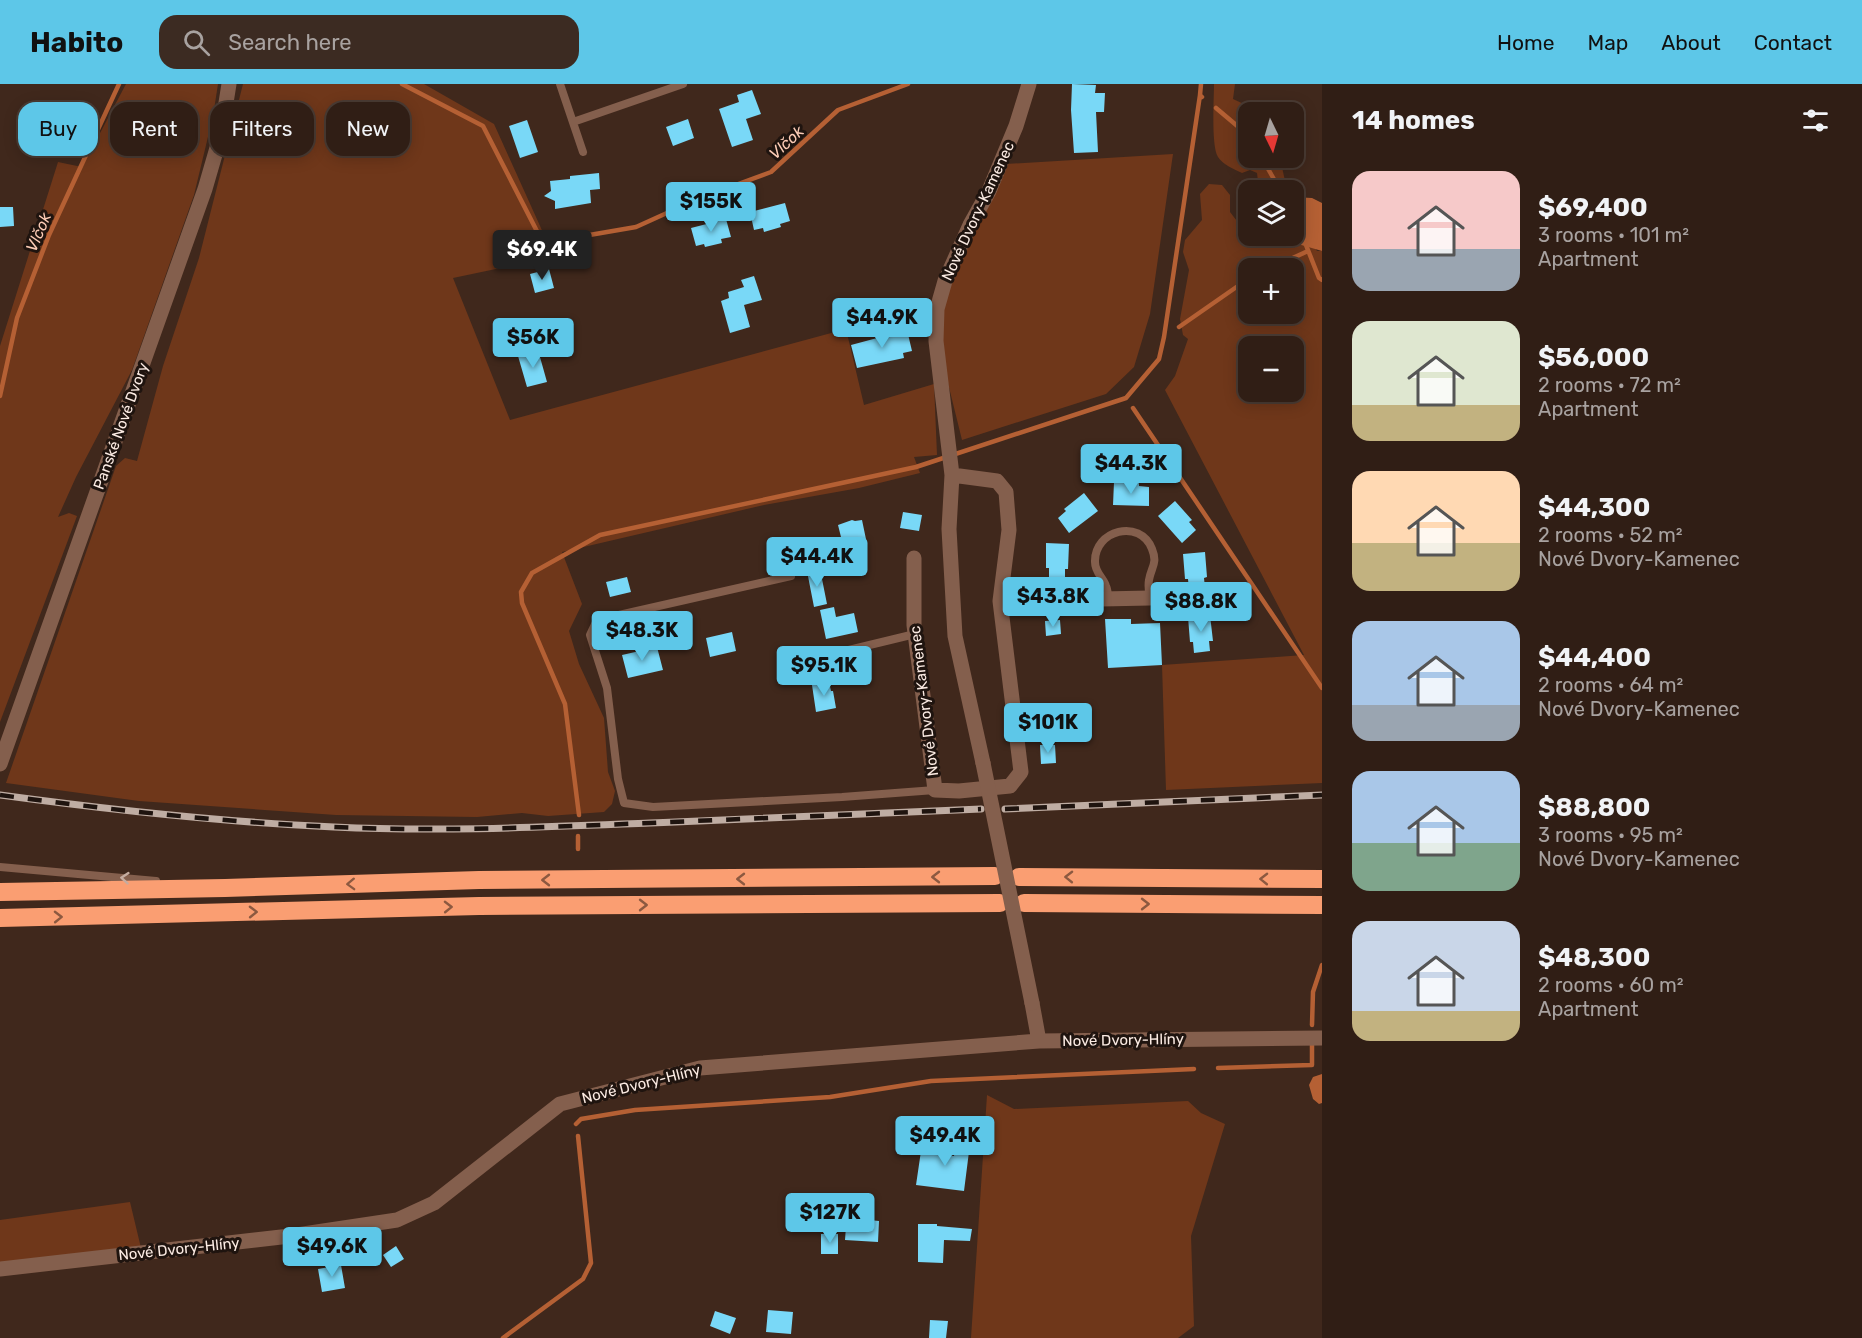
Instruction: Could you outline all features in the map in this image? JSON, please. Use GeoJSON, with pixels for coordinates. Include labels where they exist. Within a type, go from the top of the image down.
{"type":"FeatureCollection","features":[{"type":"Feature","properties":{"kind":"highway"},"geometry":{"type":"LineString","coordinates":[[0,892],[479,880],[994,876]]}},
{"type":"Feature","properties":{"kind":"highway"},"geometry":{"type":"LineString","coordinates":[[1019,876],[1322,879]]}},
{"type":"Feature","properties":{"kind":"highway"},"geometry":{"type":"LineString","coordinates":[[0,918],[479,906],[1000,903]]}},
{"type":"Feature","properties":{"kind":"highway"},"geometry":{"type":"LineString","coordinates":[[1024,903],[1322,905]]}},
{"type":"Feature","properties":{"kind":"street","name":"Panské Nové Dvory"},"geometry":{"type":"LineString","coordinates":[[2,758],[205,189],[221,134],[229,84]]}},
{"type":"Feature","properties":{"kind":"street","name":"Nové Dvory-Kamenec"},"geometry":{"type":"LineString","coordinates":[[914,558],[915,634],[935,790],[959,791],[1010,786],[1021,772],[1000,601],[1009,530],[1006,492],[997,481],[952,470],[936,341],[937,309],[945,282],[970,225],[989,190],[1016,126],[1029,84]]}},
{"type":"Feature","properties":{"kind":"street"},"geometry":{"type":"LineString","coordinates":[[952,470],[948,529],[955,636],[1039,1041]]}},
{"type":"Feature","properties":{"kind":"street"},"geometry":{"type":"LineString","coordinates":[[1000,601],[1150,598]]}},
{"type":"Feature","properties":{"kind":"street","name":"Nové Dvory-Hlíny"},"geometry":{"type":"LineString","coordinates":[[0,1269],[290,1236],[397,1220],[434,1203],[560,1104],[700,1068],[1039,1041],[1322,1038]]}},
{"type":"Feature","properties":{"kind":"lane"},"geometry":{"type":"LineString","coordinates":[[560,84],[583,152]]}},
{"type":"Feature","properties":{"kind":"lane"},"geometry":{"type":"LineString","coordinates":[[573,122],[683,84]]}},
{"type":"Feature","properties":{"kind":"lane"},"geometry":{"type":"LineString","coordinates":[[1108,600],[1106,584],[1098,576],[1095,553],[1101,542],[1110,534],[1121,531],[1133,531],[1151,546],[1155,557],[1154,569],[1149,579],[1150,598]]}},
{"type":"Feature","properties":{"kind":"lane"},"geometry":{"type":"LineString","coordinates":[[791,576],[597,620],[590,635],[607,688],[618,779],[624,803],[652,807],[935,790]]}},
{"type":"Feature","properties":{"kind":"lane"},"geometry":{"type":"LineString","coordinates":[[824,656],[915,634]]}},
{"type":"Feature","properties":{"kind":"lane"},"geometry":{"type":"LineString","coordinates":[[0,867],[225,888]]}},
{"type":"Feature","properties":{"kind":"shaded area"},"geometry":{"type":"Polygon","coordinates":[[[126,84],[218,84],[215,102],[210,102],[210,128],[194,195],[132,370],[76,477],[58,517],[69,513],[77,516],[0,722],[0,346],[58,162],[82,167],[88,156],[98,156],[98,137],[110,114],[110,156],[198,156],[198,102],[116,102],[126,84]]]}},
{"type":"Feature","properties":{"kind":"shaded area"},"geometry":{"type":"Polygon","coordinates":[[[243,84],[424,84],[494,124],[545,237],[540,258],[531,264],[520,264],[453,278],[510,420],[846,329],[864,405],[934,384],[937,455],[914,457],[920,473],[859,488],[764,505],[562,552],[582,604],[569,631],[579,664],[604,718],[608,772],[615,791],[612,804],[604,812],[548,816],[522,813],[477,817],[336,815],[139,801],[6,783],[116,466],[125,458],[137,461],[163,366],[199,258],[225,156],[314,156],[314,102],[238,102],[243,84]]]}},
{"type":"Feature","properties":{"kind":"shaded area"},"geometry":{"type":"Polygon","coordinates":[[[1214,84],[1235,84],[1233,99],[1239,102],[1238,168],[1282,168],[1285,180],[1258,180],[1257,173],[1250,170],[1242,173],[1226,165],[1218,157],[1214,133],[1214,84]]]}},
{"type":"Feature","properties":{"kind":"shaded area"},"geometry":{"type":"Polygon","coordinates":[[[1173,154],[1150,314],[1134,367],[1106,394],[962,440],[946,375],[941,319],[950,282],[1006,164],[1173,154]]]}},
{"type":"Feature","properties":{"kind":"shaded area"},"geometry":{"type":"Polygon","coordinates":[[[1209,184],[1222,185],[1230,195],[1230,212],[1238,222],[1238,246],[1304,246],[1304,230],[1317,251],[1322,251],[1322,783],[1166,790],[1162,665],[1304,655],[1165,390],[1175,376],[1188,339],[1183,335],[1180,319],[1189,270],[1183,252],[1185,240],[1202,220],[1200,194],[1209,184]]]}},
{"type":"Feature","properties":{"kind":"shaded area"},"geometry":{"type":"Polygon","coordinates":[[[1304,198],[1312,198],[1322,203],[1322,251],[1304,246],[1304,198]]]}},
{"type":"Feature","properties":{"kind":"shaded area"},"geometry":{"type":"Polygon","coordinates":[[[1322,1074],[1322,1103],[1319,1104],[1313,1099],[1309,1085],[1313,1077],[1322,1074]]]}},
{"type":"Feature","properties":{"kind":"shaded area"},"geometry":{"type":"Polygon","coordinates":[[[987,1095],[1014,1109],[1188,1101],[1201,1113],[1225,1124],[1191,1236],[1194,1326],[1178,1338],[971,1338],[987,1095]]]}},
{"type":"Feature","properties":{"kind":"shaded area"},"geometry":{"type":"Polygon","coordinates":[[[130,1202],[141,1248],[0,1265],[0,1220],[130,1202]]]}},
{"type":"Feature","properties":{"kind":"building"},"geometry":{"type":"Polygon","coordinates":[[[1072,84],[1096,85],[1095,93],[1105,93],[1104,112],[1096,112],[1098,152],[1074,153],[1072,84]]]}},
{"type":"Feature","properties":{"kind":"building"},"geometry":{"type":"Polygon","coordinates":[[[752,90],[761,114],[746,119],[753,140],[732,147],[719,109],[739,102],[737,95],[752,90]]]}},
{"type":"Feature","properties":{"kind":"building"},"geometry":{"type":"Polygon","coordinates":[[[688,119],[694,138],[673,146],[666,127],[688,119]]]}},
{"type":"Feature","properties":{"kind":"building"},"geometry":{"type":"Polygon","coordinates":[[[527,120],[538,152],[520,158],[509,126],[527,120]]]}},
{"type":"Feature","properties":{"kind":"building"},"geometry":{"type":"Polygon","coordinates":[[[599,173],[600,189],[590,190],[591,203],[555,209],[555,201],[544,196],[551,191],[550,181],[599,173]]]}},
{"type":"Feature","properties":{"kind":"building"},"geometry":{"type":"Polygon","coordinates":[[[785,203],[790,221],[780,224],[781,227],[764,232],[763,228],[754,230],[750,212],[785,203]]]}},
{"type":"Feature","properties":{"kind":"building"},"geometry":{"type":"Polygon","coordinates":[[[0,207],[13,207],[14,226],[0,227],[0,207]]]}},
{"type":"Feature","properties":{"kind":"building"},"geometry":{"type":"Polygon","coordinates":[[[726,219],[731,237],[721,239],[722,243],[705,247],[704,244],[696,246],[691,228],[726,219]]]}},
{"type":"Feature","properties":{"kind":"building"},"geometry":{"type":"Polygon","coordinates":[[[549,269],[554,288],[535,293],[530,274],[549,269]]]}},
{"type":"Feature","properties":{"kind":"building"},"geometry":{"type":"Polygon","coordinates":[[[754,276],[762,300],[744,305],[750,327],[730,333],[721,301],[729,298],[728,292],[744,287],[741,280],[754,276]]]}},
{"type":"Feature","properties":{"kind":"building"},"geometry":{"type":"Polygon","coordinates":[[[907,330],[912,351],[903,353],[904,358],[857,368],[851,345],[907,330]]]}},
{"type":"Feature","properties":{"kind":"building"},"geometry":{"type":"Polygon","coordinates":[[[538,350],[547,382],[527,387],[518,356],[538,350]]]}},
{"type":"Feature","properties":{"kind":"building"},"geometry":{"type":"Polygon","coordinates":[[[1114,482],[1139,483],[1139,486],[1149,487],[1149,506],[1113,505],[1114,482]]]}},
{"type":"Feature","properties":{"kind":"building"},"geometry":{"type":"Polygon","coordinates":[[[1084,493],[1098,511],[1069,533],[1058,518],[1066,511],[1064,509],[1084,493]]]}},
{"type":"Feature","properties":{"kind":"building"},"geometry":{"type":"Polygon","coordinates":[[[1175,501],[1192,520],[1189,522],[1196,530],[1182,543],[1158,516],[1175,501]]]}},
{"type":"Feature","properties":{"kind":"building"},"geometry":{"type":"Polygon","coordinates":[[[903,512],[922,515],[919,531],[900,528],[903,512]]]}},
{"type":"Feature","properties":{"kind":"building"},"geometry":{"type":"Polygon","coordinates":[[[852,520],[862,520],[867,544],[863,545],[865,553],[851,557],[849,548],[844,549],[838,525],[852,520]]]}},
{"type":"Feature","properties":{"kind":"building"},"geometry":{"type":"Polygon","coordinates":[[[1046,543],[1069,544],[1068,569],[1065,569],[1065,579],[1049,579],[1049,568],[1046,568],[1046,543]]]}},
{"type":"Feature","properties":{"kind":"building"},"geometry":{"type":"Polygon","coordinates":[[[1205,552],[1207,577],[1204,578],[1205,588],[1189,589],[1188,579],[1185,579],[1183,554],[1205,552]]]}},
{"type":"Feature","properties":{"kind":"building"},"geometry":{"type":"Polygon","coordinates":[[[820,569],[827,604],[814,607],[807,571],[820,569]]]}},
{"type":"Feature","properties":{"kind":"building"},"geometry":{"type":"Polygon","coordinates":[[[627,577],[631,592],[610,597],[606,582],[627,577]]]}},
{"type":"Feature","properties":{"kind":"building"},"geometry":{"type":"Polygon","coordinates":[[[834,607],[836,617],[854,613],[858,632],[826,639],[820,610],[834,607]]]}},
{"type":"Feature","properties":{"kind":"building"},"geometry":{"type":"Polygon","coordinates":[[[1210,615],[1213,641],[1209,641],[1210,651],[1194,653],[1193,642],[1190,642],[1188,617],[1210,615]]]}},
{"type":"Feature","properties":{"kind":"building"},"geometry":{"type":"Polygon","coordinates":[[[1105,619],[1131,619],[1131,624],[1160,623],[1162,665],[1108,668],[1105,619]]]}},
{"type":"Feature","properties":{"kind":"building"},"geometry":{"type":"Polygon","coordinates":[[[1060,620],[1061,634],[1046,636],[1045,621],[1060,620]]]}},
{"type":"Feature","properties":{"kind":"building"},"geometry":{"type":"Polygon","coordinates":[[[732,632],[736,651],[710,657],[706,638],[732,632]]]}},
{"type":"Feature","properties":{"kind":"building"},"geometry":{"type":"Polygon","coordinates":[[[657,647],[663,670],[628,678],[622,655],[657,647]]]}},
{"type":"Feature","properties":{"kind":"building"},"geometry":{"type":"Polygon","coordinates":[[[829,682],[836,708],[816,712],[812,685],[829,682]]]}},
{"type":"Feature","properties":{"kind":"building"},"geometry":{"type":"Polygon","coordinates":[[[1040,745],[1055,745],[1056,763],[1041,764],[1040,745]]]}},
{"type":"Feature","properties":{"kind":"building"},"geometry":{"type":"Polygon","coordinates":[[[957,1134],[971,1136],[964,1191],[916,1185],[921,1151],[954,1156],[957,1134]]]}},
{"type":"Feature","properties":{"kind":"building"},"geometry":{"type":"Polygon","coordinates":[[[847,1212],[860,1212],[860,1219],[879,1221],[878,1242],[845,1240],[847,1212]]]}},
{"type":"Feature","properties":{"kind":"building"},"geometry":{"type":"Polygon","coordinates":[[[918,1224],[972,1229],[970,1241],[944,1240],[943,1263],[918,1262],[918,1224]]]}},
{"type":"Feature","properties":{"kind":"building"},"geometry":{"type":"Polygon","coordinates":[[[821,1234],[838,1234],[838,1254],[821,1254],[821,1234]]]}},
{"type":"Feature","properties":{"kind":"building"},"geometry":{"type":"Polygon","coordinates":[[[396,1246],[404,1259],[391,1267],[383,1255],[396,1246]]]}},
{"type":"Feature","properties":{"kind":"building"},"geometry":{"type":"Polygon","coordinates":[[[341,1265],[345,1288],[322,1292],[318,1269],[341,1265]]]}},
{"type":"Feature","properties":{"kind":"building"},"geometry":{"type":"Polygon","coordinates":[[[768,1310],[793,1312],[791,1334],[766,1332],[768,1310]]]}},
{"type":"Feature","properties":{"kind":"building"},"geometry":{"type":"Polygon","coordinates":[[[715,1311],[736,1318],[730,1334],[710,1326],[715,1311]]]}},
{"type":"Feature","properties":{"kind":"building"},"geometry":{"type":"Polygon","coordinates":[[[930,1320],[948,1321],[946,1338],[929,1338],[930,1320]]]}},
{"type":"Feature","properties":{"kind":"waterway","name":"Vlčok"},"geometry":{"type":"LineString","coordinates":[[0,396],[17,318],[49,235],[119,84]]}},
{"type":"Feature","properties":{"kind":"waterway","name":"Vlčok"},"geometry":{"type":"LineString","coordinates":[[402,84],[483,126],[543,243],[636,227],[700,198],[771,172],[838,110],[908,84]]}},
{"type":"Feature","properties":{"kind":"waterway"},"geometry":{"type":"LineString","coordinates":[[1201,84],[1200,95],[1202,97]]}},
{"type":"Feature","properties":{"kind":"waterway"},"geometry":{"type":"LineString","coordinates":[[579,815],[565,704],[522,603],[521,592],[532,573],[600,535],[916,467],[1126,398],[1159,359],[1200,95]]}},
{"type":"Feature","properties":{"kind":"waterway"},"geometry":{"type":"LineString","coordinates":[[1216,108],[1238,127]]}},
{"type":"Feature","properties":{"kind":"waterway"},"geometry":{"type":"LineString","coordinates":[[1268,168],[1274,180]]}},
{"type":"Feature","properties":{"kind":"waterway"},"geometry":{"type":"LineString","coordinates":[[1304,240],[1319,278],[1322,280]]}},
{"type":"Feature","properties":{"kind":"waterway","name":"Vlčok"},"geometry":{"type":"LineString","coordinates":[[1293,258],[1308,251]]}},
{"type":"Feature","properties":{"kind":"waterway","name":"Vlčok"},"geometry":{"type":"LineString","coordinates":[[1179,327],[1238,286]]}},
{"type":"Feature","properties":{"kind":"waterway"},"geometry":{"type":"LineString","coordinates":[[1133,408],[1322,688]]}},
{"type":"Feature","properties":{"kind":"waterway"},"geometry":{"type":"LineString","coordinates":[[578,836],[578,849]]}},
{"type":"Feature","properties":{"kind":"waterway"},"geometry":{"type":"LineString","coordinates":[[1312,1025],[1313,992],[1322,965]]}},
{"type":"Feature","properties":{"kind":"waterway"},"geometry":{"type":"LineString","coordinates":[[1218,1068],[1312,1065],[1312,1045]]}},
{"type":"Feature","properties":{"kind":"waterway"},"geometry":{"type":"LineString","coordinates":[[576,1124],[581,1119],[635,1110],[830,1097],[931,1081],[1194,1069]]}},
{"type":"Feature","properties":{"kind":"waterway"},"geometry":{"type":"LineString","coordinates":[[503,1338],[583,1279],[591,1263],[578,1136]]}},
{"type":"Feature","properties":{"kind":"railway"},"geometry":{"type":"LineString","coordinates":[[0,795],[208,819],[292,825],[413,829],[571,826],[981,809]]}},
{"type":"Feature","properties":{"kind":"railway"},"geometry":{"type":"LineString","coordinates":[[1005,809],[1322,795]]}}]}
